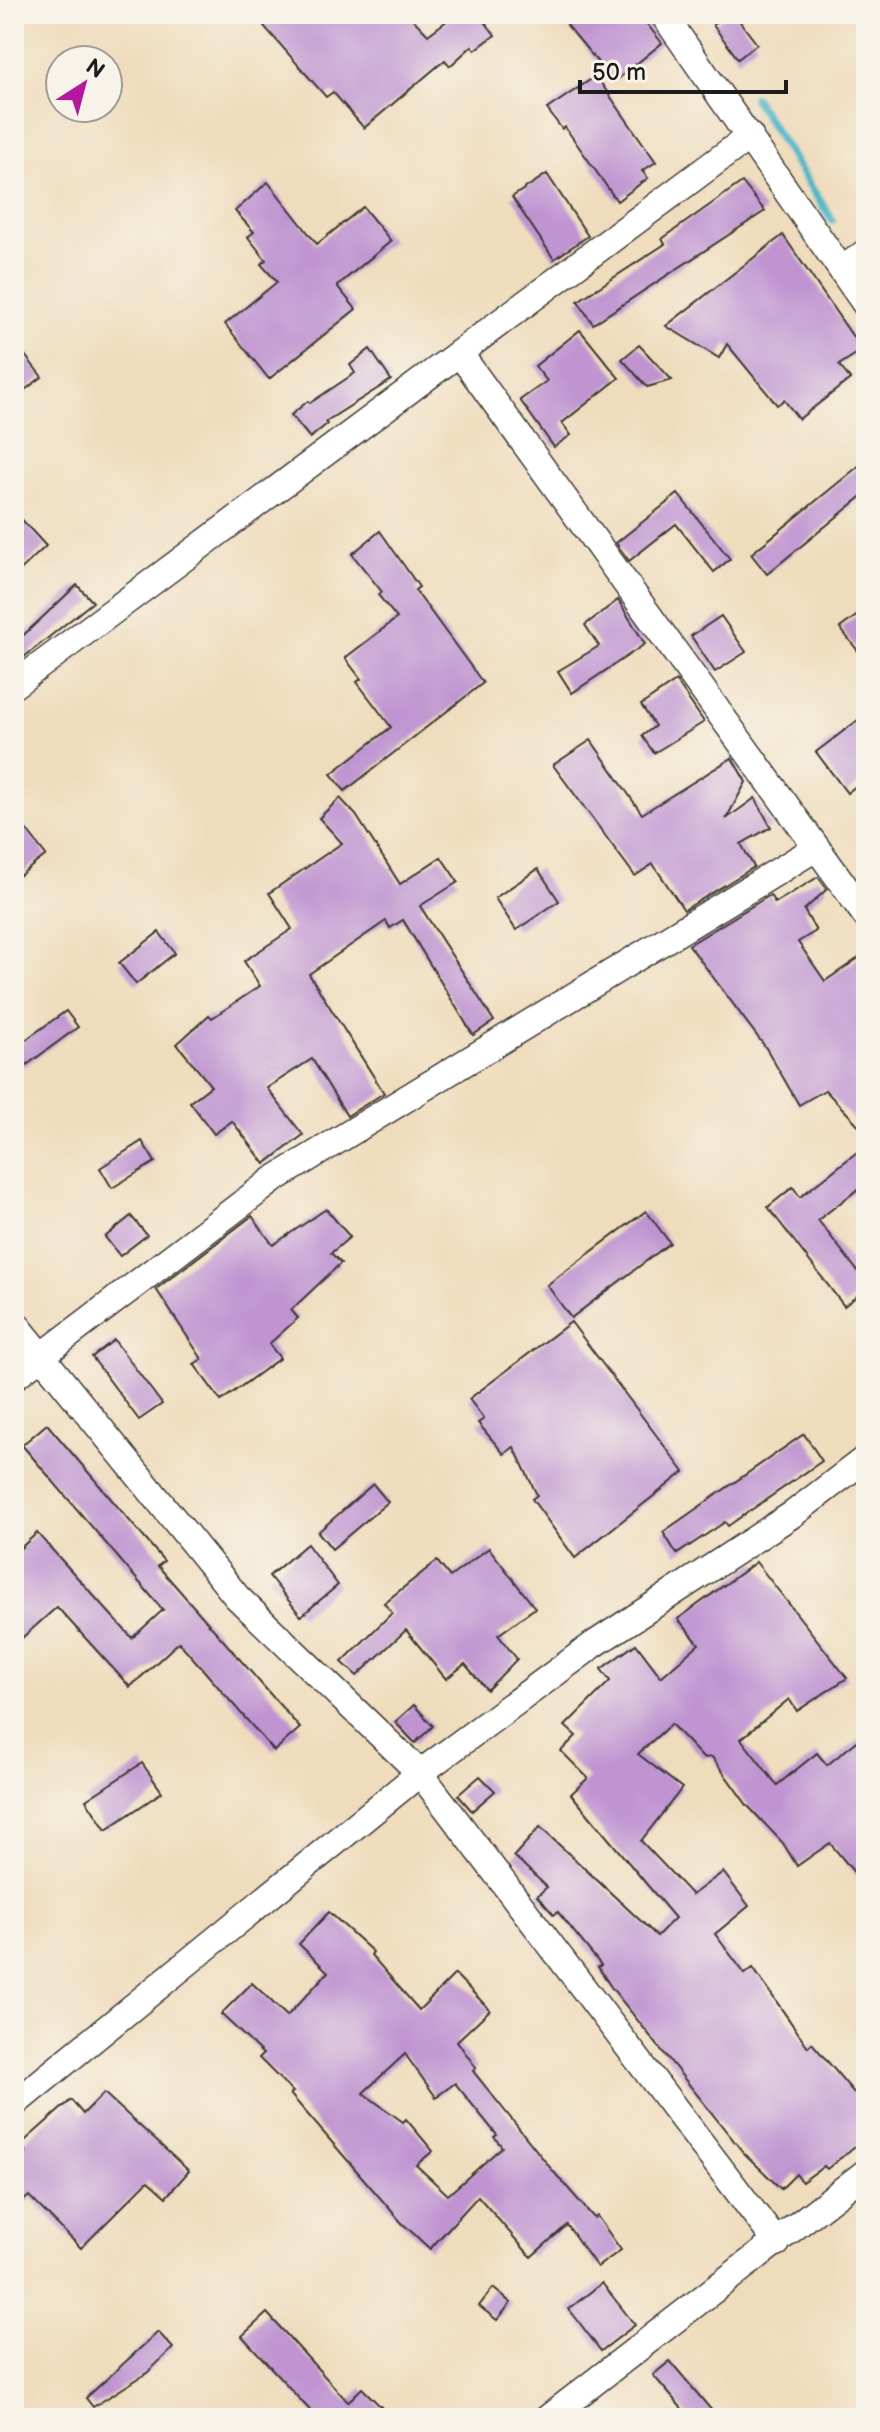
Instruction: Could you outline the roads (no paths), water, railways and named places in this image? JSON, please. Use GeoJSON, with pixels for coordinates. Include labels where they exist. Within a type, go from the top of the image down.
{"type":"FeatureCollection","features":[{"type":"Feature","properties":{"kind":"street"},"geometry":{"type":"LineString","coordinates":[[663,14],[866,305]]}},
{"type":"Feature","properties":{"kind":"street"},"geometry":{"type":"LineString","coordinates":[[14,685],[750,136]]}},
{"type":"Feature","properties":{"kind":"street"},"geometry":{"type":"LineString","coordinates":[[842,270],[866,252]]}},
{"type":"Feature","properties":{"kind":"street"},"geometry":{"type":"LineString","coordinates":[[460,354],[866,916]]}},
{"type":"Feature","properties":{"kind":"street"},"geometry":{"type":"LineString","coordinates":[[14,1377],[273,1180],[816,848]]}},
{"type":"Feature","properties":{"kind":"street"},"geometry":{"type":"LineString","coordinates":[[14,1322],[38,1356],[237,1597],[420,1773],[777,2243]]}},
{"type":"Feature","properties":{"kind":"street"},"geometry":{"type":"LineString","coordinates":[[14,2104],[420,1773],[593,1645],[793,1514],[866,1458]]}},
{"type":"Feature","properties":{"kind":"street"},"geometry":{"type":"LineString","coordinates":[[548,2418],[866,2172]]}},
{"type":"Feature","properties":{"kind":"waterway"},"geometry":{"type":"LineString","coordinates":[[754,98],[832,220]]}}]}
